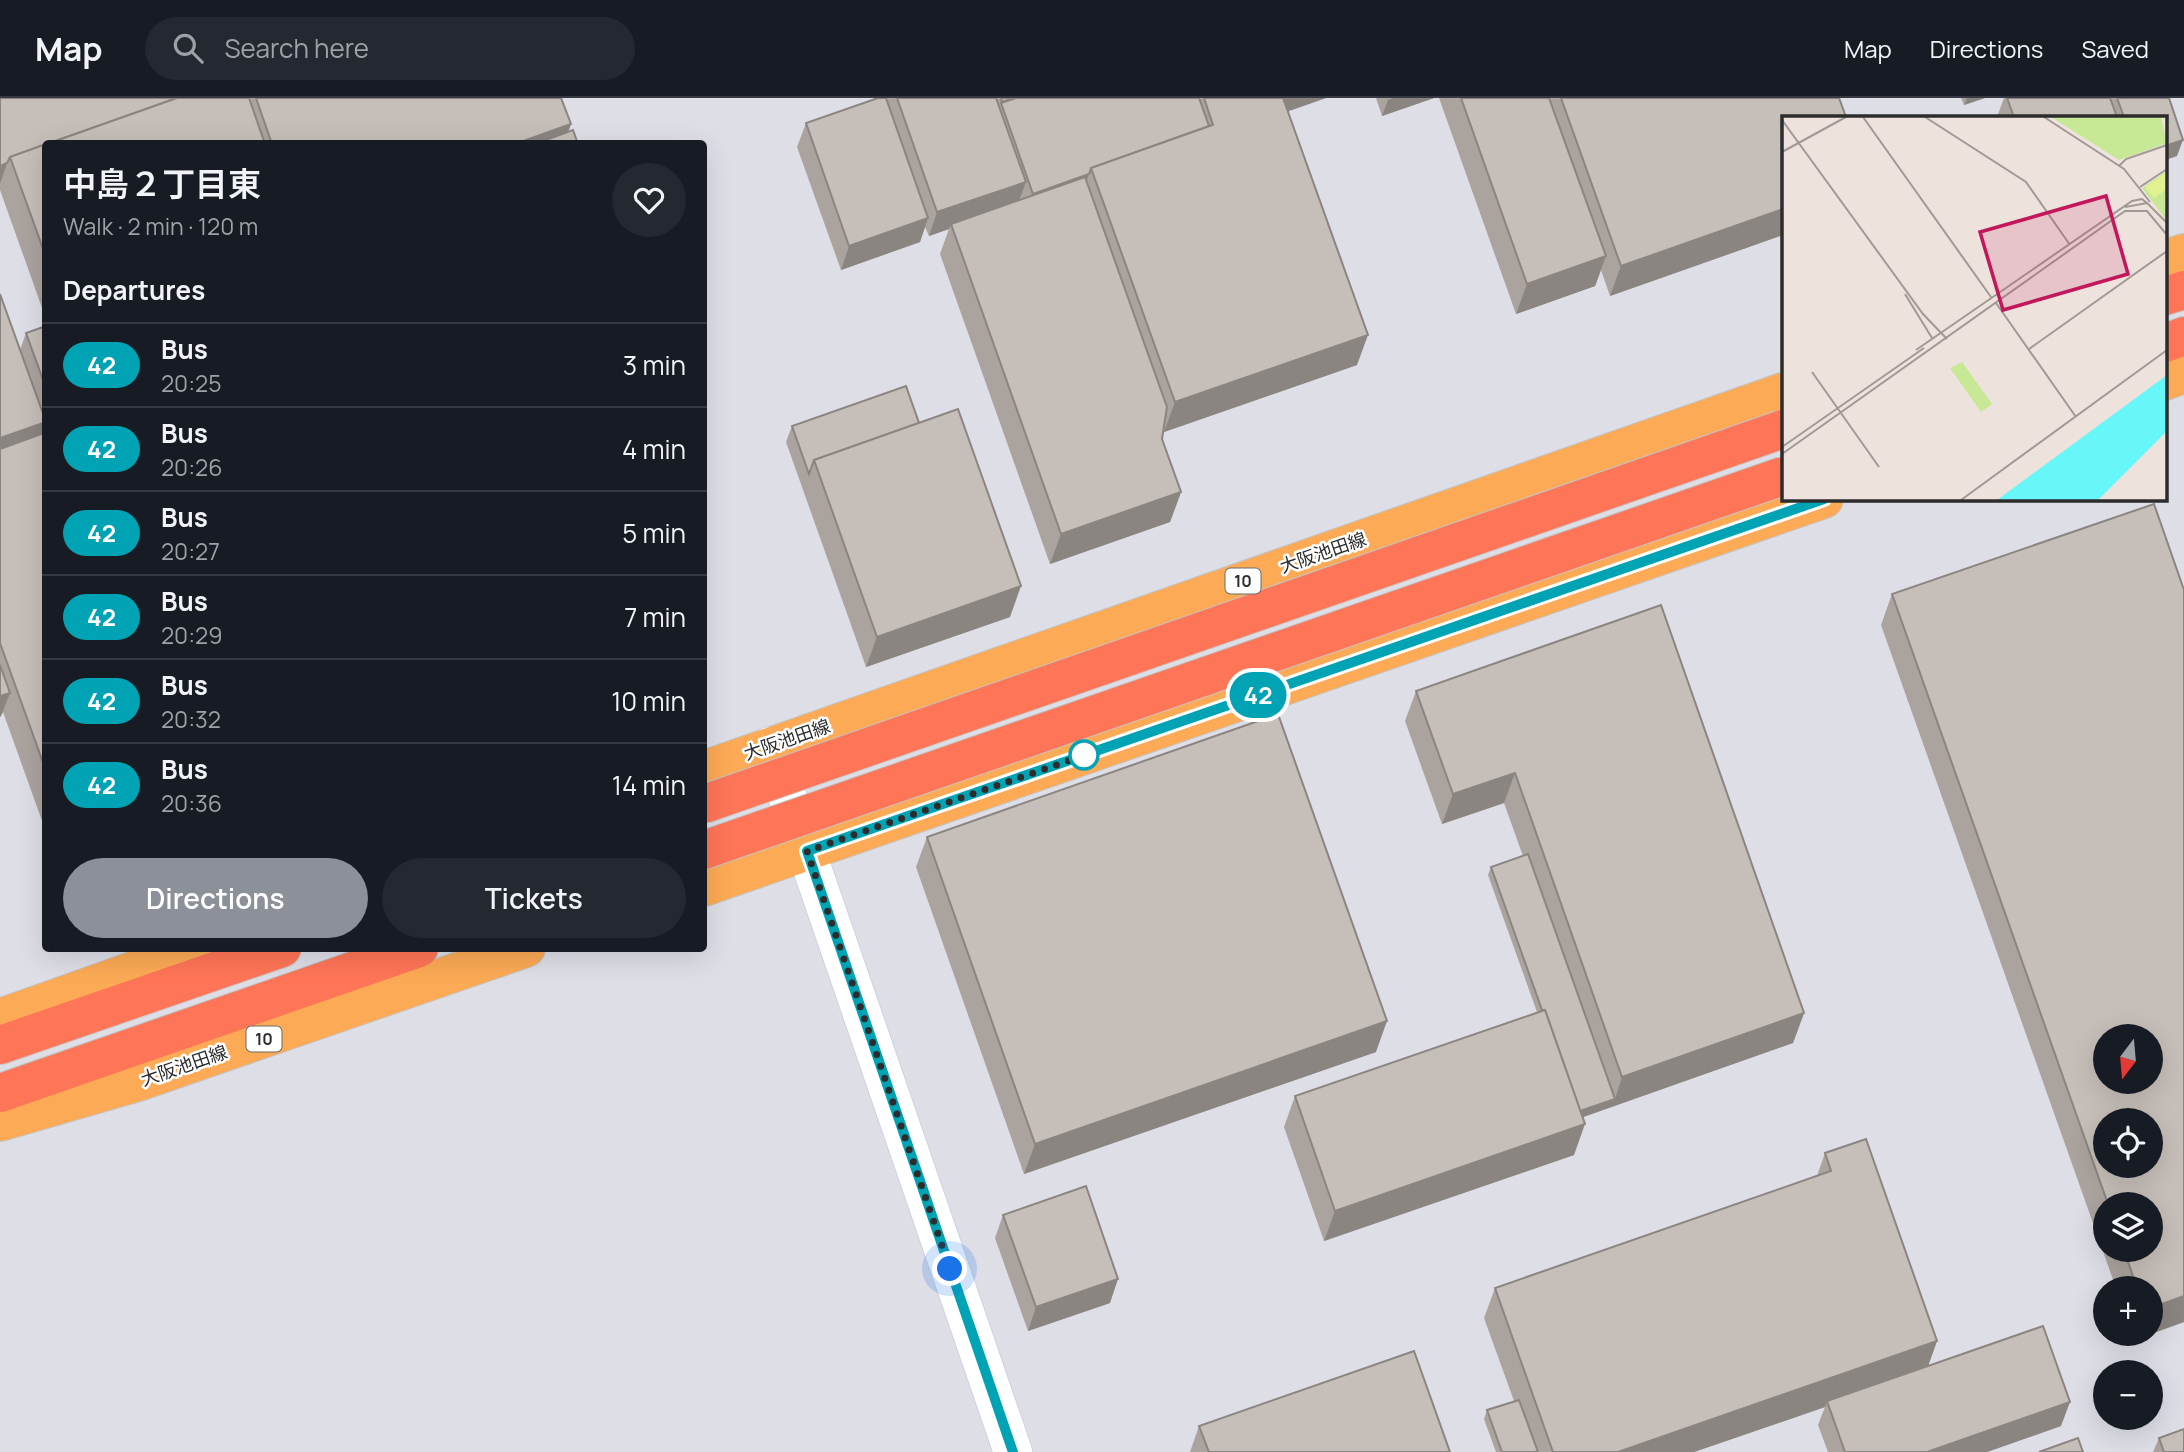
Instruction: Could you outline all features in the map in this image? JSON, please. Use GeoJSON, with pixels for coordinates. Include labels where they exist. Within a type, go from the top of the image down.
{"type":"FeatureCollection","features":[{"type":"Feature","properties":{"kind":"highway"},"geometry":{"type":"LineString","coordinates":[[2166,296],[2184,290]]}},
{"type":"Feature","properties":{"kind":"highway"},"geometry":{"type":"LineString","coordinates":[[2166,343],[2184,336]]}},
{"type":"Feature","properties":{"kind":"highway"},"geometry":{"type":"LineString","coordinates":[[707,803],[1782,429]]}},
{"type":"Feature","properties":{"kind":"highway"},"geometry":{"type":"LineString","coordinates":[[707,849],[1782,475]]}},
{"type":"Feature","properties":{"kind":"highway"},"geometry":{"type":"LineString","coordinates":[[0,1045],[270,952]]}},
{"type":"Feature","properties":{"kind":"highway"},"geometry":{"type":"LineString","coordinates":[[0,1093],[407,952]]}},
{"type":"Feature","properties":{"kind":"main road"},"geometry":{"type":"LineString","coordinates":[[2166,259],[2184,253]]}},
{"type":"Feature","properties":{"kind":"main road"},"geometry":{"type":"LineString","coordinates":[[2166,381],[2184,374]]}},
{"type":"Feature","properties":{"kind":"main road","name":"大阪池田線"},"geometry":{"type":"LineString","coordinates":[[707,769],[1782,393]]}},
{"type":"Feature","properties":{"kind":"main road"},"geometry":{"type":"LineString","coordinates":[[707,886],[1822,500]]}},
{"type":"Feature","properties":{"kind":"main road"},"geometry":{"type":"LineString","coordinates":[[0,1018],[186,952]]}},
{"type":"Feature","properties":{"kind":"main road","name":"大阪池田線"},"geometry":{"type":"LineString","coordinates":[[0,1122],[138,1082],[514,952]]}},
{"type":"Feature","properties":{"kind":"street"},"geometry":{"type":"LineString","coordinates":[[770,746],[1013,1452]]}},
{"type":"Feature","properties":{"kind":"shaded area"},"geometry":{"type":"Polygon","coordinates":[[[0,98],[2184,98],[2184,1452],[0,1452],[0,98]]]}},
{"type":"Feature","properties":{"kind":"building"},"geometry":{"type":"Polygon","coordinates":[[[0,98],[177,98],[58,140],[42,140],[42,146],[10,157],[7,163],[0,166],[0,98]]]}},
{"type":"Feature","properties":{"kind":"building"},"geometry":{"type":"Polygon","coordinates":[[[177,98],[249,98],[264,140],[58,140],[177,98]]]}},
{"type":"Feature","properties":{"kind":"building"},"geometry":{"type":"Polygon","coordinates":[[[256,98],[561,98],[571,124],[526,140],[271,140],[256,98]]]}},
{"type":"Feature","properties":{"kind":"building"},"geometry":{"type":"Polygon","coordinates":[[[878,98],[886,98],[928,218],[849,246],[806,123],[878,98]]]}},
{"type":"Feature","properties":{"kind":"building"},"geometry":{"type":"Polygon","coordinates":[[[897,98],[996,98],[1026,182],[937,212],[897,98]]]}},
{"type":"Feature","properties":{"kind":"building"},"geometry":{"type":"Polygon","coordinates":[[[1016,98],[1199,98],[1209,126],[1091,168],[1089,174],[1033,194],[1001,103],[1016,98]]]}},
{"type":"Feature","properties":{"kind":"building"},"geometry":{"type":"Polygon","coordinates":[[[1204,98],[1283,98],[1368,335],[1175,402],[1091,168],[1213,125],[1204,98]]]}},
{"type":"Feature","properties":{"kind":"building"},"geometry":{"type":"Polygon","coordinates":[[[1461,98],[1549,98],[1606,256],[1527,284],[1461,98]]]}},
{"type":"Feature","properties":{"kind":"building"},"geometry":{"type":"Polygon","coordinates":[[[1561,98],[1839,98],[1846,116],[1782,116],[1782,209],[1621,266],[1561,98]]]}},
{"type":"Feature","properties":{"kind":"building"},"geometry":{"type":"Polygon","coordinates":[[[2007,98],[2110,98],[2117,116],[2014,116],[2007,98]]]}},
{"type":"Feature","properties":{"kind":"building"},"geometry":{"type":"Polygon","coordinates":[[[2117,98],[2169,98],[2183,140],[2166,146],[2166,116],[2124,116],[2117,98]]]}},
{"type":"Feature","properties":{"kind":"building"},"geometry":{"type":"Polygon","coordinates":[[[573,130],[577,140],[546,140],[573,130]]]}},
{"type":"Feature","properties":{"kind":"building"},"geometry":{"type":"Polygon","coordinates":[[[42,145],[42,246],[10,157],[42,145]]]}},
{"type":"Feature","properties":{"kind":"building"},"geometry":{"type":"Polygon","coordinates":[[[1085,177],[1167,407],[1162,439],[1181,492],[1061,534],[951,224],[1085,177]]]}},
{"type":"Feature","properties":{"kind":"building"},"geometry":{"type":"Polygon","coordinates":[[[0,294],[42,411],[42,423],[0,438],[0,294]]]}},
{"type":"Feature","properties":{"kind":"building"},"geometry":{"type":"Polygon","coordinates":[[[42,327],[42,377],[26,333],[42,327]]]}},
{"type":"Feature","properties":{"kind":"building"},"geometry":{"type":"Polygon","coordinates":[[[906,386],[919,423],[814,460],[809,474],[792,426],[906,386]]]}},
{"type":"Feature","properties":{"kind":"building"},"geometry":{"type":"Polygon","coordinates":[[[958,409],[1021,586],[877,637],[814,460],[958,409]]]}},
{"type":"Feature","properties":{"kind":"building"},"geometry":{"type":"Polygon","coordinates":[[[42,434],[42,760],[0,643],[0,449],[42,434]]]}},
{"type":"Feature","properties":{"kind":"building"},"geometry":{"type":"Polygon","coordinates":[[[2154,504],[2184,590],[2184,1296],[2163,1304],[2163,1276],[2133,1276],[2128,1262],[2163,1262],[2163,1192],[2104,1192],[2099,1178],[2163,1178],[2163,1108],[2093,1108],[2093,1162],[1892,594],[2154,504]]]}},
{"type":"Feature","properties":{"kind":"building"},"geometry":{"type":"Polygon","coordinates":[[[1661,605],[1804,1013],[1622,1077],[1515,773],[1453,794],[1416,691],[1661,605]]]}},
{"type":"Feature","properties":{"kind":"building"},"geometry":{"type":"Polygon","coordinates":[[[0,665],[10,693],[0,696],[0,665]]]}},
{"type":"Feature","properties":{"kind":"building"},"geometry":{"type":"Polygon","coordinates":[[[1278,714],[1387,1021],[1035,1144],[927,837],[1278,714]]]}},
{"type":"Feature","properties":{"kind":"building"},"geometry":{"type":"Polygon","coordinates":[[[1528,854],[1615,1099],[1580,1111],[1491,867],[1528,854]]]}},
{"type":"Feature","properties":{"kind":"building"},"geometry":{"type":"Polygon","coordinates":[[[1545,1010],[1585,1124],[1335,1211],[1295,1096],[1545,1010]]]}},
{"type":"Feature","properties":{"kind":"building"},"geometry":{"type":"Polygon","coordinates":[[[1866,1139],[1937,1341],[1618,1452],[1553,1452],[1495,1288],[1831,1171],[1825,1153],[1866,1139]]]}},
{"type":"Feature","properties":{"kind":"building"},"geometry":{"type":"Polygon","coordinates":[[[1086,1186],[1118,1279],[1036,1307],[1003,1215],[1086,1186]]]}},
{"type":"Feature","properties":{"kind":"building"},"geometry":{"type":"Polygon","coordinates":[[[2043,1326],[2070,1402],[1927,1452],[1845,1452],[1827,1401],[2043,1326]]]}},
{"type":"Feature","properties":{"kind":"building"},"geometry":{"type":"Polygon","coordinates":[[[1414,1351],[1450,1452],[1209,1452],[1199,1426],[1414,1351]]]}},
{"type":"Feature","properties":{"kind":"building"},"geometry":{"type":"Polygon","coordinates":[[[1519,1400],[1538,1452],[1502,1452],[1487,1410],[1519,1400]]]}},
{"type":"Feature","properties":{"kind":"building"},"geometry":{"type":"Polygon","coordinates":[[[2184,1429],[2184,1452],[2164,1452],[2159,1438],[2184,1429]]]}},
{"type":"Feature","properties":{"kind":"building"},"geometry":{"type":"Polygon","coordinates":[[[2078,1438],[2083,1452],[2039,1452],[2078,1438]]]}},
{"type":"Feature","properties":{"kind":"bus line","name":"42"},"geometry":{"type":"LineString","coordinates":[[1013,1452],[807,851],[1821,500]]}},
{"type":"Feature","properties":{"kind":"route"},"geometry":{"type":"LineString","coordinates":[[950,1269],[807,851],[1094,752],[1084,755]]}}]}
